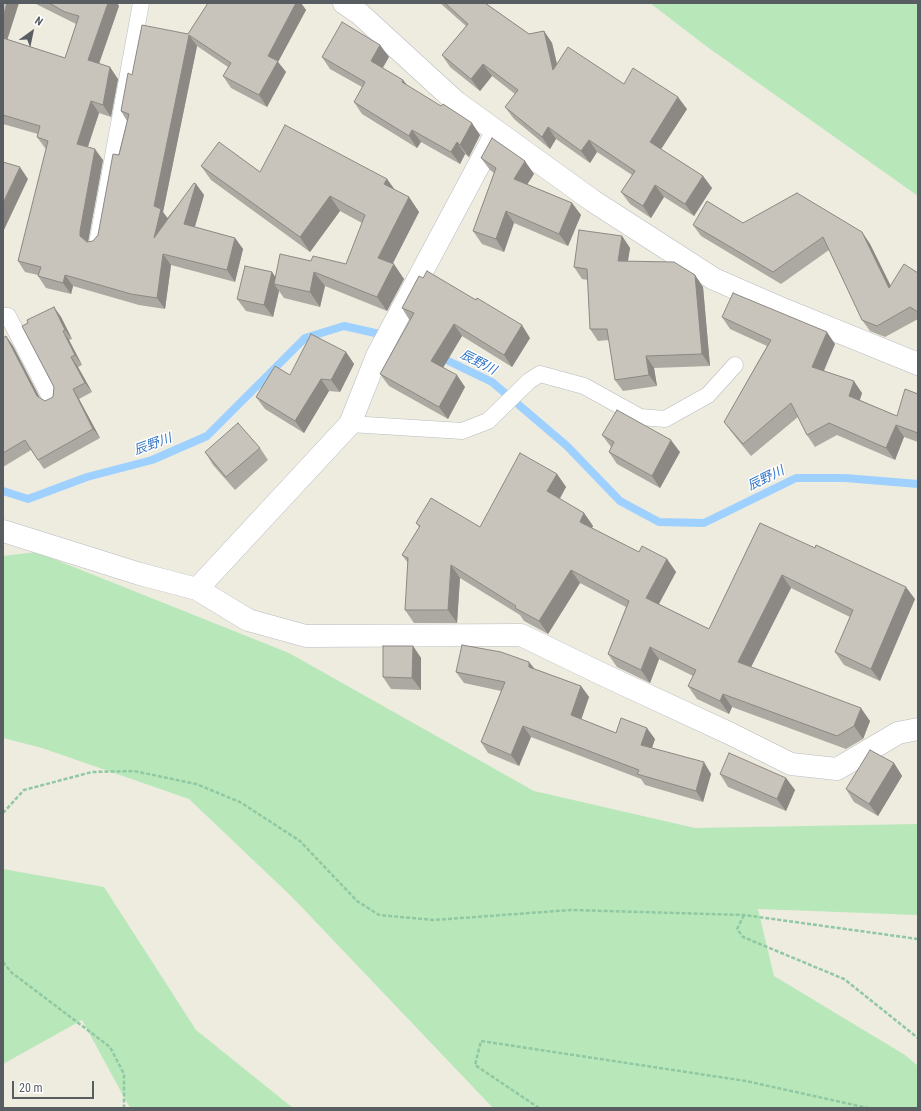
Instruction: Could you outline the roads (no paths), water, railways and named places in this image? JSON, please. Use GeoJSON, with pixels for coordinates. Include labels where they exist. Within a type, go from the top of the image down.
{"type":"FeatureCollection","features":[{"type":"Feature","properties":{"kind":"street"},"geometry":{"type":"LineString","coordinates":[[344,3],[360,14],[456,102],[496,132],[593,201],[714,279],[785,310],[918,364]]}},
{"type":"Feature","properties":{"kind":"street"},"geometry":{"type":"LineString","coordinates":[[196,589],[350,424],[377,356],[496,132]]}},
{"type":"Feature","properties":{"kind":"street"},"geometry":{"type":"LineString","coordinates":[[3,531],[140,574],[196,589],[248,620],[306,636],[521,635],[608,678],[731,734],[791,764],[837,769],[898,733],[918,730]]}},
{"type":"Feature","properties":{"kind":"lane"},"geometry":{"type":"LineString","coordinates":[[96,244],[141,3]]}},
{"type":"Feature","properties":{"kind":"lane"},"geometry":{"type":"LineString","coordinates":[[3,316],[8,316],[52,401]]}},
{"type":"Feature","properties":{"kind":"lane"},"geometry":{"type":"LineString","coordinates":[[350,424],[462,431],[488,421],[529,381],[540,374],[584,386],[640,417],[665,419],[708,395],[735,365]]}},
{"type":"Feature","properties":{"kind":"waterway","name":"辰野川"},"geometry":{"type":"LineString","coordinates":[[3,491],[28,499],[87,477],[152,460],[207,436],[305,338],[344,326],[402,339],[409,343]]}},
{"type":"Feature","properties":{"kind":"waterway","name":"辰野川"},"geometry":{"type":"LineString","coordinates":[[438,356],[492,382],[567,446],[620,501],[659,522],[704,523],[796,478],[845,478],[918,484]]}}]}
